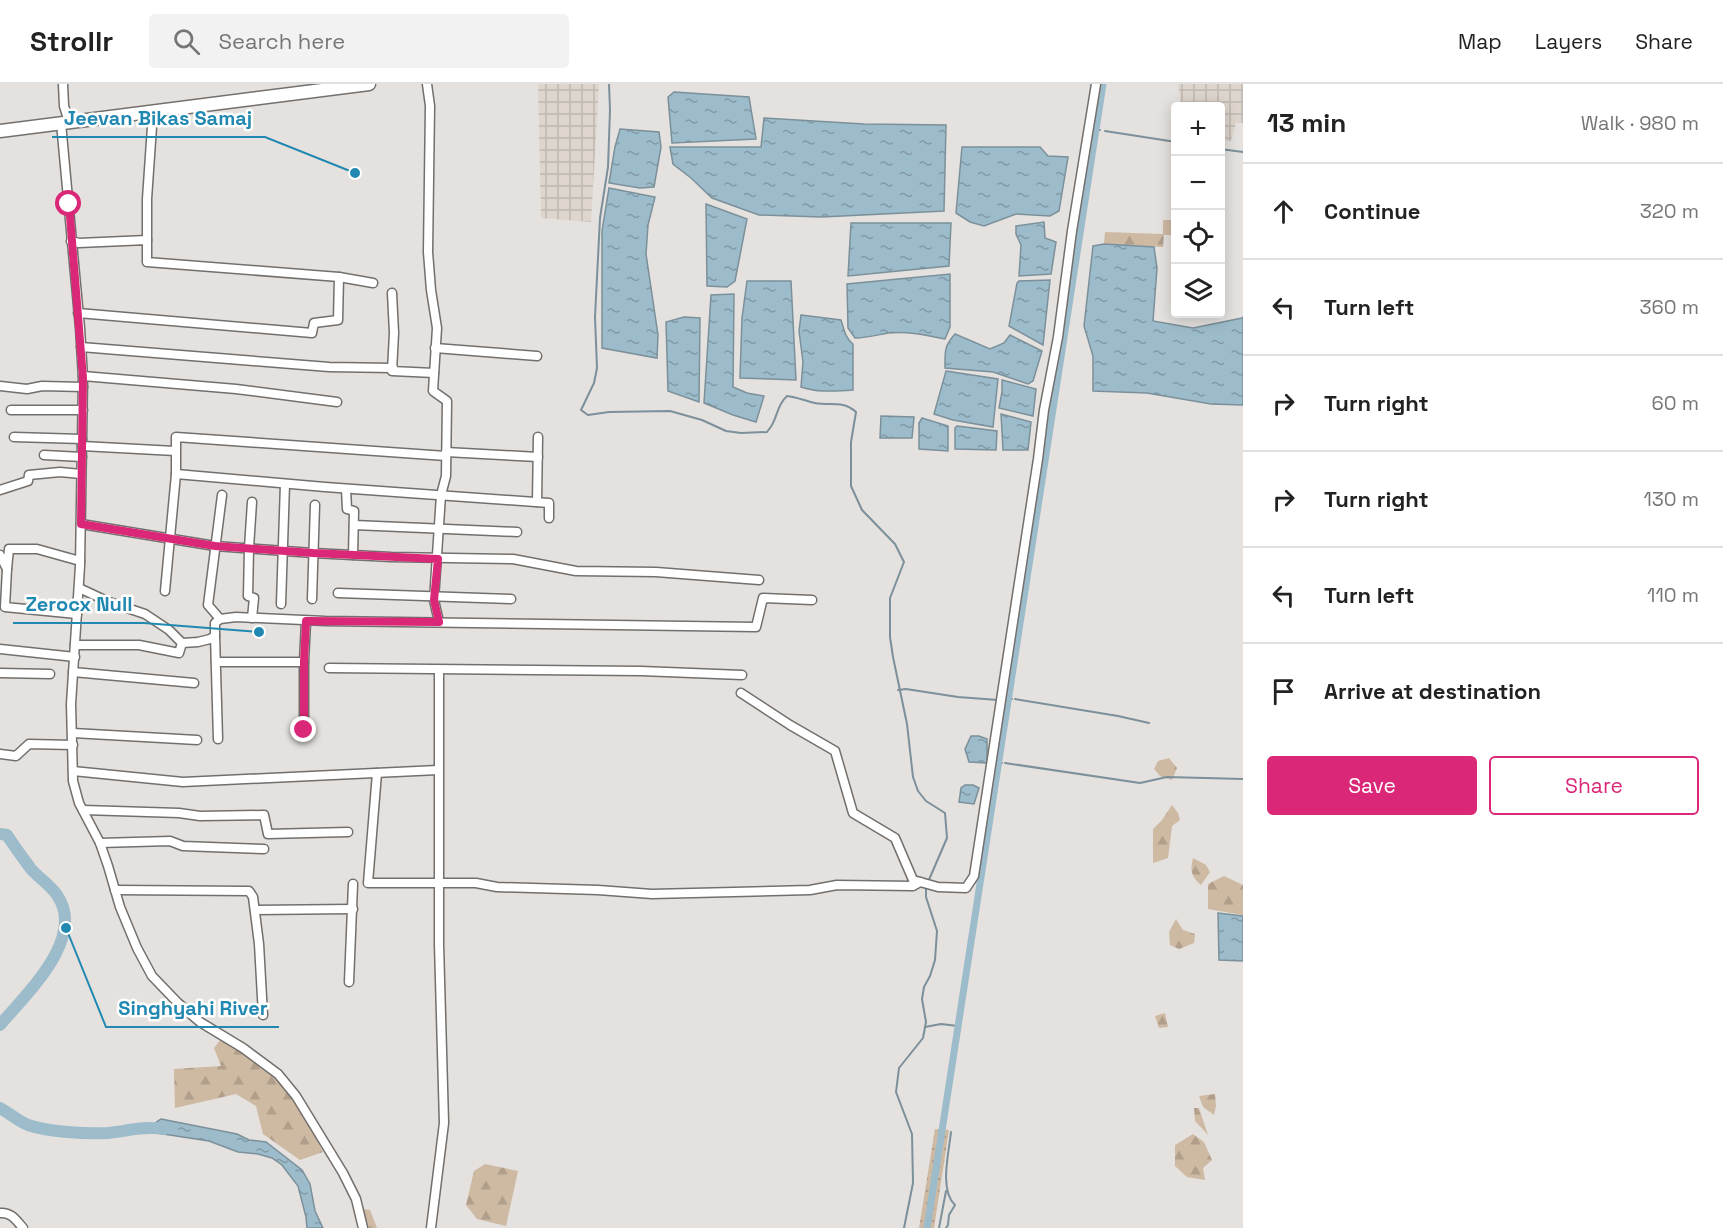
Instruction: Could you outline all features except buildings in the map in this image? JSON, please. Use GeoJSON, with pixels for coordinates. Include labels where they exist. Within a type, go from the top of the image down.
{"type":"FeatureCollection","features":[{"type":"Feature","properties":{"kind":"main road"},"geometry":{"type":"LineString","coordinates":[[0,131],[369,84]]}},
{"type":"Feature","properties":{"kind":"street"},"geometry":{"type":"LineString","coordinates":[[63,84],[71,241],[83,376],[80,561],[71,704],[73,781],[83,810],[100,843],[120,907],[137,948],[152,976],[200,1022],[243,1048],[278,1074],[296,1095],[343,1173],[356,1199],[363,1228]]}},
{"type":"Feature","properties":{"kind":"street"},"geometry":{"type":"LineString","coordinates":[[427,84],[430,106],[428,252],[430,290],[437,328],[433,391],[447,401],[446,476],[441,495],[435,596],[439,622]]}},
{"type":"Feature","properties":{"kind":"street"},"geometry":{"type":"LineString","coordinates":[[741,693],[835,751],[853,813],[895,838],[913,880],[938,887],[966,888],[974,876],[1096,84]]}},
{"type":"Feature","properties":{"kind":"street"},"geometry":{"type":"LineString","coordinates":[[153,112],[147,199],[147,262],[339,277],[373,283]]}},
{"type":"Feature","properties":{"kind":"street"},"geometry":{"type":"LineString","coordinates":[[71,241],[79,243],[147,240]]}},
{"type":"Feature","properties":{"kind":"street"},"geometry":{"type":"LineString","coordinates":[[78,313],[312,333],[314,323],[338,320],[339,277]]}},
{"type":"Feature","properties":{"kind":"street"},"geometry":{"type":"LineString","coordinates":[[392,293],[394,333],[392,371],[434,373]]}},
{"type":"Feature","properties":{"kind":"street"},"geometry":{"type":"LineString","coordinates":[[81,347],[329,367],[393,368]]}},
{"type":"Feature","properties":{"kind":"street"},"geometry":{"type":"LineString","coordinates":[[435,348],[537,356]]}},
{"type":"Feature","properties":{"kind":"street"},"geometry":{"type":"LineString","coordinates":[[83,376],[236,389],[337,402]]}},
{"type":"Feature","properties":{"kind":"street"},"geometry":{"type":"LineString","coordinates":[[0,386],[83,387]]}},
{"type":"Feature","properties":{"kind":"street"},"geometry":{"type":"LineString","coordinates":[[11,410],[82,410]]}},
{"type":"Feature","properties":{"kind":"street"},"geometry":{"type":"LineString","coordinates":[[14,437],[175,452]]}},
{"type":"Feature","properties":{"kind":"street"},"geometry":{"type":"LineString","coordinates":[[165,591],[176,474],[176,437],[446,454],[538,457]]}},
{"type":"Feature","properties":{"kind":"street"},"geometry":{"type":"LineString","coordinates":[[537,502],[538,437]]}},
{"type":"Feature","properties":{"kind":"street"},"geometry":{"type":"LineString","coordinates":[[44,455],[82,456]]}},
{"type":"Feature","properties":{"kind":"street"},"geometry":{"type":"LineString","coordinates":[[0,490],[28,481],[29,475],[60,472],[81,474]]}},
{"type":"Feature","properties":{"kind":"street"},"geometry":{"type":"LineString","coordinates":[[176,474],[549,503],[549,518]]}},
{"type":"Feature","properties":{"kind":"street"},"geometry":{"type":"LineString","coordinates":[[281,604],[285,484]]}},
{"type":"Feature","properties":{"kind":"street"},"geometry":{"type":"LineString","coordinates":[[346,489],[348,509],[354,511],[353,555]]}},
{"type":"Feature","properties":{"kind":"street"},"geometry":{"type":"LineString","coordinates":[[220,619],[208,604],[222,495]]}},
{"type":"Feature","properties":{"kind":"street"},"geometry":{"type":"LineString","coordinates":[[252,502],[248,596],[254,598],[252,618]]}},
{"type":"Feature","properties":{"kind":"street"},"geometry":{"type":"LineString","coordinates":[[312,599],[315,505]]}},
{"type":"Feature","properties":{"kind":"street"},"geometry":{"type":"LineString","coordinates":[[81,524],[215,546],[438,559],[513,559],[576,571],[656,572],[759,580]]}},
{"type":"Feature","properties":{"kind":"street"},"geometry":{"type":"LineString","coordinates":[[354,525],[517,532]]}},
{"type":"Feature","properties":{"kind":"street"},"geometry":{"type":"LineString","coordinates":[[77,614],[5,608],[7,570],[9,549],[37,549],[80,561]]}},
{"type":"Feature","properties":{"kind":"street"},"geometry":{"type":"LineString","coordinates":[[0,555],[7,570]]}},
{"type":"Feature","properties":{"kind":"street"},"geometry":{"type":"LineString","coordinates":[[79,588],[109,602],[145,614],[169,630],[182,643],[198,642],[215,636]]}},
{"type":"Feature","properties":{"kind":"street"},"geometry":{"type":"LineString","coordinates":[[338,593],[511,599]]}},
{"type":"Feature","properties":{"kind":"street"},"geometry":{"type":"LineString","coordinates":[[218,739],[215,623],[220,619],[236,617],[306,621],[756,627],[763,598],[813,600]]}},
{"type":"Feature","properties":{"kind":"street"},"geometry":{"type":"LineString","coordinates":[[304,730],[306,621]]}},
{"type":"Feature","properties":{"kind":"street"},"geometry":{"type":"LineString","coordinates":[[75,645],[139,645],[179,653],[182,643]]}},
{"type":"Feature","properties":{"kind":"street"},"geometry":{"type":"LineString","coordinates":[[0,649],[75,657]]}},
{"type":"Feature","properties":{"kind":"street"},"geometry":{"type":"LineString","coordinates":[[216,662],[304,662]]}},
{"type":"Feature","properties":{"kind":"street"},"geometry":{"type":"LineString","coordinates":[[329,668],[640,671],[742,675]]}},
{"type":"Feature","properties":{"kind":"street"},"geometry":{"type":"LineString","coordinates":[[74,672],[194,683]]}},
{"type":"Feature","properties":{"kind":"street"},"geometry":{"type":"LineString","coordinates":[[0,673],[50,674]]}},
{"type":"Feature","properties":{"kind":"street"},"geometry":{"type":"LineString","coordinates":[[431,1228],[444,1123],[438,882],[439,674]]}},
{"type":"Feature","properties":{"kind":"street"},"geometry":{"type":"LineString","coordinates":[[73,733],[197,740]]}},
{"type":"Feature","properties":{"kind":"street"},"geometry":{"type":"LineString","coordinates":[[0,754],[16,756],[29,744],[73,745]]}},
{"type":"Feature","properties":{"kind":"street"},"geometry":{"type":"LineString","coordinates":[[73,771],[183,782],[438,770]]}},
{"type":"Feature","properties":{"kind":"street"},"geometry":{"type":"LineString","coordinates":[[377,773],[368,883],[476,883],[497,887],[652,894],[810,890],[837,885],[913,886],[920,882]]}},
{"type":"Feature","properties":{"kind":"street"},"geometry":{"type":"LineString","coordinates":[[83,810],[179,813],[200,816],[264,815],[268,834],[348,832]]}},
{"type":"Feature","properties":{"kind":"street"},"geometry":{"type":"LineString","coordinates":[[100,843],[170,842],[183,846],[264,849]]}},
{"type":"Feature","properties":{"kind":"street"},"geometry":{"type":"LineString","coordinates":[[350,982],[353,884]]}},
{"type":"Feature","properties":{"kind":"street"},"geometry":{"type":"LineString","coordinates":[[115,890],[249,891],[253,897],[259,944],[263,1015]]}},
{"type":"Feature","properties":{"kind":"street"},"geometry":{"type":"LineString","coordinates":[[255,910],[352,909]]}},
{"type":"Feature","properties":{"kind":"street"},"geometry":{"type":"LineString","coordinates":[[0,1213],[6,1212],[13,1216],[23,1228]]}},
{"type":"Feature","properties":{"kind":"shaded area"},"geometry":{"type":"Polygon","coordinates":[[[538,84],[599,84],[591,222],[541,218],[538,84]]]}},
{"type":"Feature","properties":{"kind":"shaded area"},"geometry":{"type":"Polygon","coordinates":[[[1178,84],[1243,84],[1243,123],[1236,123],[1231,141],[1225,141],[1225,102],[1180,102],[1178,84]]]}},
{"type":"Feature","properties":{"kind":"green space"},"geometry":{"type":"Polygon","coordinates":[[[1163,220],[1171,220],[1171,235],[1164,235],[1163,247],[1104,244],[1105,232],[1163,234],[1163,220]]]}},
{"type":"Feature","properties":{"kind":"green space"},"geometry":{"type":"Polygon","coordinates":[[[1169,758],[1177,768],[1172,780],[1160,776],[1154,769],[1158,761],[1169,758]]]}},
{"type":"Feature","properties":{"kind":"green space"},"geometry":{"type":"Polygon","coordinates":[[[1172,805],[1180,820],[1172,826],[1168,858],[1153,863],[1153,829],[1172,805]]]}},
{"type":"Feature","properties":{"kind":"green space"},"geometry":{"type":"Polygon","coordinates":[[[1193,858],[1206,865],[1210,872],[1201,885],[1192,873],[1193,858]]]}},
{"type":"Feature","properties":{"kind":"green space"},"geometry":{"type":"Polygon","coordinates":[[[1224,876],[1243,885],[1243,915],[1208,909],[1208,884],[1224,876]]]}},
{"type":"Feature","properties":{"kind":"green space"},"geometry":{"type":"Polygon","coordinates":[[[1176,919],[1183,930],[1195,934],[1194,943],[1179,949],[1170,945],[1169,932],[1176,919]]]}},
{"type":"Feature","properties":{"kind":"green space"},"geometry":{"type":"Polygon","coordinates":[[[1165,1013],[1168,1027],[1159,1028],[1155,1016],[1165,1013]]]}},
{"type":"Feature","properties":{"kind":"green space"},"geometry":{"type":"Polygon","coordinates":[[[221,1039],[260,1065],[287,1089],[302,1110],[323,1152],[300,1160],[263,1134],[256,1106],[236,1094],[175,1108],[174,1069],[221,1066],[214,1048],[221,1039]]]}},
{"type":"Feature","properties":{"kind":"green space"},"geometry":{"type":"Polygon","coordinates":[[[1215,1094],[1214,1115],[1203,1107],[1199,1096],[1215,1094]]]}},
{"type":"Feature","properties":{"kind":"green space"},"geometry":{"type":"Polygon","coordinates":[[[1194,1108],[1199,1108],[1208,1135],[1195,1121],[1194,1108]]]}},
{"type":"Feature","properties":{"kind":"green space"},"geometry":{"type":"Polygon","coordinates":[[[935,1129],[949,1130],[934,1228],[919,1228],[935,1129]]]}},
{"type":"Feature","properties":{"kind":"green space"},"geometry":{"type":"Polygon","coordinates":[[[1193,1134],[1204,1142],[1212,1160],[1203,1168],[1205,1180],[1187,1177],[1175,1166],[1175,1145],[1193,1134]]]}},
{"type":"Feature","properties":{"kind":"green space"},"geometry":{"type":"Polygon","coordinates":[[[485,1164],[518,1171],[506,1226],[477,1219],[466,1205],[474,1171],[485,1164]]]}},
{"type":"Feature","properties":{"kind":"green space"},"geometry":{"type":"Polygon","coordinates":[[[362,1209],[370,1210],[377,1228],[367,1228],[362,1209]]]}},
{"type":"Feature","properties":{"kind":"water"},"geometry":{"type":"Polygon","coordinates":[[[674,92],[749,97],[756,139],[672,143],[668,97],[674,92]]]}},
{"type":"Feature","properties":{"kind":"water"},"geometry":{"type":"Polygon","coordinates":[[[764,118],[864,124],[946,125],[944,211],[822,217],[759,215],[712,198],[673,164],[670,147],[761,147],[764,118]]]}},
{"type":"Feature","properties":{"kind":"water"},"geometry":{"type":"Polygon","coordinates":[[[620,129],[659,132],[661,147],[654,187],[640,188],[609,183],[620,129]]]}},
{"type":"Feature","properties":{"kind":"water"},"geometry":{"type":"Polygon","coordinates":[[[962,147],[1040,147],[1048,156],[1068,157],[1059,211],[1050,216],[1016,214],[984,226],[970,222],[956,213],[962,147]]]}},
{"type":"Feature","properties":{"kind":"water"},"geometry":{"type":"Polygon","coordinates":[[[609,188],[655,197],[648,225],[646,254],[658,335],[657,358],[602,348],[602,231],[609,188]]]}},
{"type":"Feature","properties":{"kind":"water"},"geometry":{"type":"Polygon","coordinates":[[[706,204],[747,219],[735,281],[727,287],[707,286],[706,204]]]}},
{"type":"Feature","properties":{"kind":"water"},"geometry":{"type":"Polygon","coordinates":[[[1044,222],[1045,238],[1056,242],[1051,274],[1019,276],[1021,245],[1016,234],[1016,226],[1044,222]]]}},
{"type":"Feature","properties":{"kind":"water"},"geometry":{"type":"Polygon","coordinates":[[[851,223],[951,223],[949,266],[848,276],[851,223]]]}},
{"type":"Feature","properties":{"kind":"water"},"geometry":{"type":"Polygon","coordinates":[[[1104,244],[1154,247],[1157,268],[1153,321],[1193,328],[1243,317],[1243,405],[1211,404],[1147,393],[1093,391],[1093,356],[1084,326],[1093,246],[1104,244]]]}},
{"type":"Feature","properties":{"kind":"water"},"geometry":{"type":"Polygon","coordinates":[[[950,274],[950,327],[945,339],[902,333],[855,338],[848,328],[847,284],[950,274]]]}},
{"type":"Feature","properties":{"kind":"water"},"geometry":{"type":"Polygon","coordinates":[[[1050,280],[1043,345],[1009,326],[1017,283],[1019,281],[1050,280]]]}},
{"type":"Feature","properties":{"kind":"water"},"geometry":{"type":"Polygon","coordinates":[[[747,281],[791,281],[796,380],[740,378],[742,318],[747,281]]]}},
{"type":"Feature","properties":{"kind":"water"},"geometry":{"type":"Polygon","coordinates":[[[734,294],[733,387],[747,393],[764,396],[756,422],[704,403],[711,295],[734,294]]]}},
{"type":"Feature","properties":{"kind":"water"},"geometry":{"type":"Polygon","coordinates":[[[801,315],[841,320],[846,336],[853,344],[853,390],[820,391],[801,387],[803,362],[799,331],[801,315]]]}},
{"type":"Feature","properties":{"kind":"water"},"geometry":{"type":"Polygon","coordinates":[[[684,317],[700,318],[699,402],[668,391],[666,322],[684,317]]]}},
{"type":"Feature","properties":{"kind":"water"},"geometry":{"type":"Polygon","coordinates":[[[955,334],[990,349],[1004,343],[1010,335],[1042,351],[1033,381],[1028,384],[993,372],[945,368],[946,350],[955,334]]]}},
{"type":"Feature","properties":{"kind":"water"},"geometry":{"type":"Polygon","coordinates":[[[946,371],[998,379],[993,427],[934,414],[946,371]]]}},
{"type":"Feature","properties":{"kind":"water"},"geometry":{"type":"Polygon","coordinates":[[[1002,380],[1036,389],[1033,416],[999,408],[1002,380]]]}},
{"type":"Feature","properties":{"kind":"water"},"geometry":{"type":"Polygon","coordinates":[[[1001,414],[1031,422],[1028,450],[1003,450],[1001,414]]]}},
{"type":"Feature","properties":{"kind":"water"},"geometry":{"type":"Polygon","coordinates":[[[881,416],[914,417],[912,438],[880,438],[881,416]]]}},
{"type":"Feature","properties":{"kind":"water"},"geometry":{"type":"Polygon","coordinates":[[[922,418],[948,426],[948,451],[919,449],[919,423],[922,418]]]}},
{"type":"Feature","properties":{"kind":"water"},"geometry":{"type":"Polygon","coordinates":[[[957,426],[997,431],[996,450],[955,449],[955,428],[957,426]]]}},
{"type":"Feature","properties":{"kind":"water"},"geometry":{"type":"Polygon","coordinates":[[[971,736],[987,739],[987,763],[969,762],[965,749],[971,736]]]}},
{"type":"Feature","properties":{"kind":"water"},"geometry":{"type":"Polygon","coordinates":[[[965,785],[979,788],[974,804],[959,802],[961,788],[965,785]]]}},
{"type":"Feature","properties":{"kind":"water"},"geometry":{"type":"Polygon","coordinates":[[[1218,913],[1243,916],[1243,961],[1219,960],[1218,913]]]}},
{"type":"Feature","properties":{"kind":"water"},"geometry":{"type":"Polygon","coordinates":[[[161,1119],[266,1142],[302,1170],[310,1184],[315,1211],[323,1228],[307,1228],[298,1186],[282,1165],[272,1158],[238,1152],[209,1141],[157,1133],[149,1127],[161,1119]]]}},
{"type":"Feature","properties":{"kind":"waterway"},"geometry":{"type":"LineString","coordinates":[[609,84],[608,167],[600,218],[595,317],[597,368],[594,383],[581,410],[588,415],[609,412],[670,411],[702,420],[726,431],[741,433],[767,432],[787,396],[815,403],[846,406],[856,412],[851,442],[851,486],[862,510],[895,544],[904,562],[890,598],[890,637],[907,724],[913,777],[918,791],[926,801],[945,813],[947,838],[928,882]]}},
{"type":"Feature","properties":{"kind":"waterway"},"geometry":{"type":"LineString","coordinates":[[927,1228],[1103,84]]}},
{"type":"Feature","properties":{"kind":"waterway"},"geometry":{"type":"LineString","coordinates":[[1095,130],[1100,130]]}},
{"type":"Feature","properties":{"kind":"waterway"},"geometry":{"type":"LineString","coordinates":[[1105,131],[1171,141]]}},
{"type":"Feature","properties":{"kind":"waterway"},"geometry":{"type":"LineString","coordinates":[[1225,150],[1243,152]]}},
{"type":"Feature","properties":{"kind":"waterway"},"geometry":{"type":"LineString","coordinates":[[898,690],[998,700]]}},
{"type":"Feature","properties":{"kind":"waterway"},"geometry":{"type":"LineString","coordinates":[[1008,698],[1012,699]]}},
{"type":"Feature","properties":{"kind":"waterway"},"geometry":{"type":"LineString","coordinates":[[1015,699],[1149,723]]}},
{"type":"Feature","properties":{"kind":"waterway"},"geometry":{"type":"LineString","coordinates":[[1005,763],[1140,783],[1167,777],[1243,779]]}},
{"type":"Feature","properties":{"kind":"waterway"},"geometry":{"type":"LineString","coordinates":[[0,834],[7,835],[31,869],[57,895],[64,912],[64,929],[59,947],[50,964],[0,1025]]}},
{"type":"Feature","properties":{"kind":"waterway"},"geometry":{"type":"LineString","coordinates":[[904,1228],[913,1183],[912,1134],[896,1092],[899,1068],[923,1038],[926,1022],[922,999],[924,987],[935,960],[937,931],[926,897],[926,887]]}},
{"type":"Feature","properties":{"kind":"waterway"},"geometry":{"type":"LineString","coordinates":[[925,1027],[941,1024],[958,1026]]}},
{"type":"Feature","properties":{"kind":"waterway"},"geometry":{"type":"LineString","coordinates":[[0,1108],[28,1125],[56,1131],[108,1133],[143,1128],[164,1129]]}},
{"type":"Feature","properties":{"kind":"waterway"},"geometry":{"type":"LineString","coordinates":[[946,1228],[949,1215],[955,1205],[950,1198],[946,1181],[951,1132]]}},
{"type":"Feature","properties":{"kind":"waterway"},"geometry":{"type":"LineString","coordinates":[[939,1228],[946,1191]]}},
{"type":"Feature","properties":{"kind":"place","name":"Jeevan Bikas Samaj"},"geometry":{"type":"Point","coordinates":[355,173]}},
{"type":"Feature","properties":{"kind":"place","name":"Zerocx Null"},"geometry":{"type":"Point","coordinates":[259,632]}},
{"type":"Feature","properties":{"kind":"place","name":"Singhyahi River"},"geometry":{"type":"Point","coordinates":[66,928]}},
{"type":"Feature","properties":{"kind":"route"},"geometry":{"type":"LineString","coordinates":[[69,204],[83,378],[81,524],[215,546],[438,559],[434,600],[439,622],[306,621],[304,730]]}}]}
